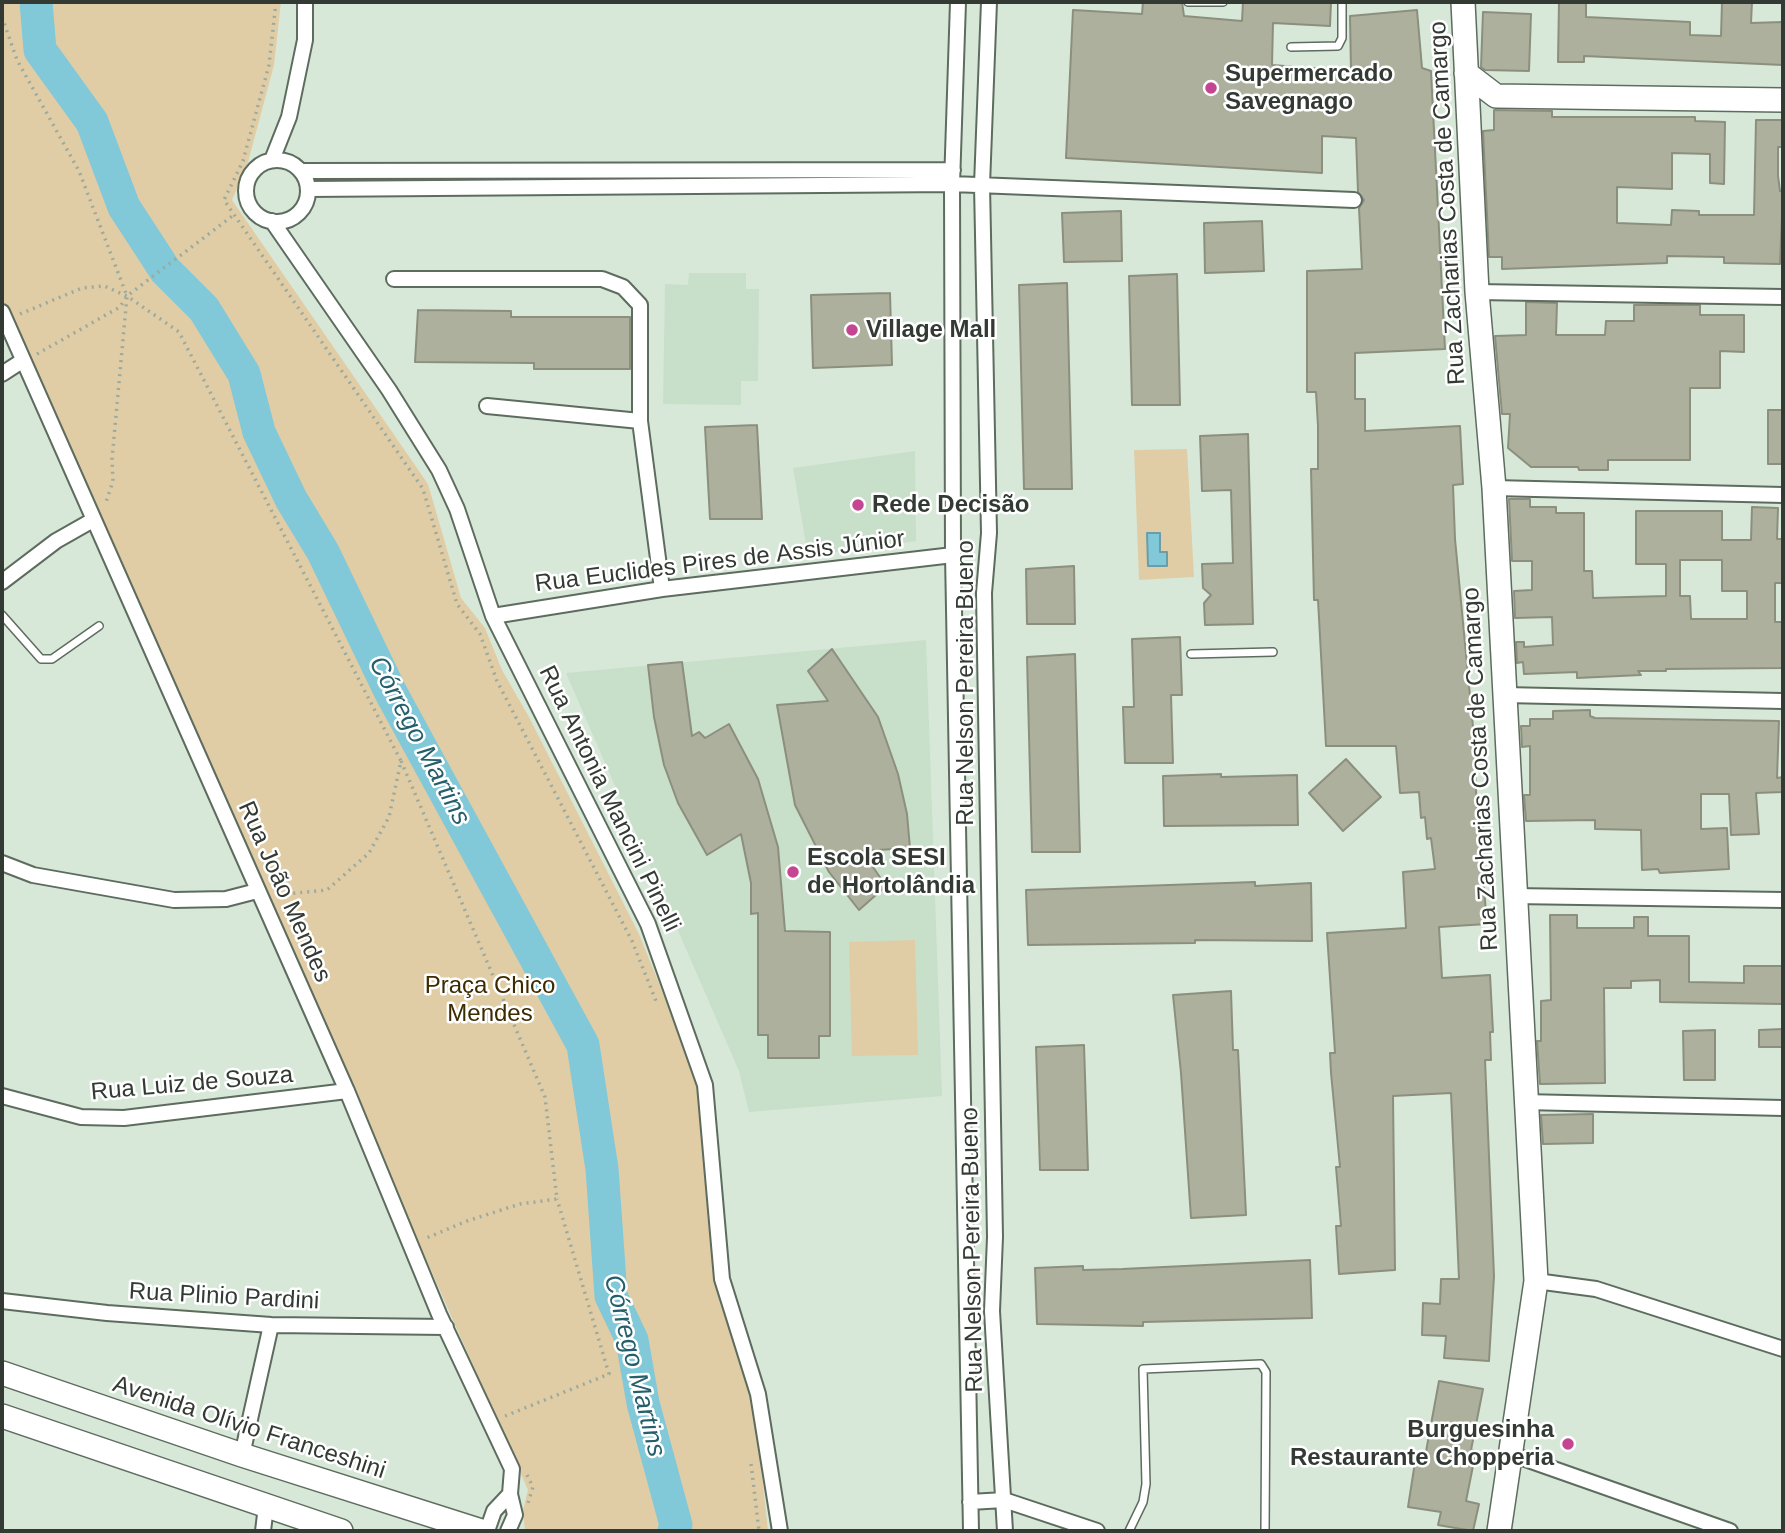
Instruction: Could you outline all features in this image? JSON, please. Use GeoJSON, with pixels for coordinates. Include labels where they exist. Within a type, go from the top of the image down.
{"type":"FeatureCollection","features":[{"type":"Feature","properties":{"kind":"main road","name":"Rua Zacharias Costa de Camargo"},"geometry":{"type":"LineString","coordinates":[[1463,2],[1476,292],[1494,488],[1513,896],[1536,1281],[1499,1531]]}},
{"type":"Feature","properties":{"kind":"main road"},"geometry":{"type":"LineString","coordinates":[[1466,73],[1496,96],[1783,100]]}},
{"type":"Feature","properties":{"kind":"main road"},"geometry":{"type":"LineString","coordinates":[[1469,133],[1496,96]]}},
{"type":"Feature","properties":{"kind":"main road","name":"Avenida Olívio Franceshini"},"geometry":{"type":"LineString","coordinates":[[2,1373],[242,1455],[481,1531]]}},
{"type":"Feature","properties":{"kind":"main road"},"geometry":{"type":"LineString","coordinates":[[2,1416],[341,1531]]}},
{"type":"Feature","properties":{"kind":"street"},"geometry":{"type":"LineString","coordinates":[[272,160],[293,164],[301,171],[308,189],[307,199],[296,215],[288,220],[272,221],[252,209],[246,189],[254,170],[272,160],[289,117],[305,40],[305,2]]}},
{"type":"Feature","properties":{"kind":"street","name":"Rua Nelson Pereira Bueno"},"geometry":{"type":"LineString","coordinates":[[958,2],[952,177],[953,555],[971,1531]]}},
{"type":"Feature","properties":{"kind":"street","name":"Rua Nelson Pereira Bueno"},"geometry":{"type":"LineString","coordinates":[[989,2],[982,185],[989,533],[984,593],[995,1237],[992,1311],[1005,1531]]}},
{"type":"Feature","properties":{"kind":"street"},"geometry":{"type":"LineString","coordinates":[[301,171],[952,177],[982,185],[1354,200]]}},
{"type":"Feature","properties":{"kind":"street"},"geometry":{"type":"LineString","coordinates":[[308,189],[952,177]]}},
{"type":"Feature","properties":{"kind":"street","name":"Rua Antonia Mancini Pinelli"},"geometry":{"type":"LineString","coordinates":[[272,221],[389,390],[439,470],[457,509],[493,616],[648,923],[705,1085],[722,1279],[758,1394],[780,1531]]}},
{"type":"Feature","properties":{"kind":"street"},"geometry":{"type":"LineString","coordinates":[[394,279],[602,279],[623,287],[640,305],[640,421],[662,589]]}},
{"type":"Feature","properties":{"kind":"street"},"geometry":{"type":"LineString","coordinates":[[1476,292],[1783,297]]}},
{"type":"Feature","properties":{"kind":"street","name":"Rua João Mendes"},"geometry":{"type":"LineString","coordinates":[[4,316],[347,1091],[446,1327],[512,1469],[510,1494],[515,1515],[508,1531]]}},
{"type":"Feature","properties":{"kind":"street"},"geometry":{"type":"LineString","coordinates":[[2,374],[22,361]]}},
{"type":"Feature","properties":{"kind":"street"},"geometry":{"type":"LineString","coordinates":[[487,406],[640,421]]}},
{"type":"Feature","properties":{"kind":"street"},"geometry":{"type":"LineString","coordinates":[[1494,488],[1783,495]]}},
{"type":"Feature","properties":{"kind":"street"},"geometry":{"type":"LineString","coordinates":[[2,582],[56,541],[93,520]]}},
{"type":"Feature","properties":{"kind":"street","name":"Rua Euclides Pires de Assis Júnior"},"geometry":{"type":"LineString","coordinates":[[493,616],[662,589],[953,555]]}},
{"type":"Feature","properties":{"kind":"street"},"geometry":{"type":"LineString","coordinates":[[1504,695],[1783,701]]}},
{"type":"Feature","properties":{"kind":"street"},"geometry":{"type":"LineString","coordinates":[[2,863],[33,875],[174,900],[226,899],[257,891]]}},
{"type":"Feature","properties":{"kind":"street"},"geometry":{"type":"LineString","coordinates":[[1513,896],[1783,900]]}},
{"type":"Feature","properties":{"kind":"street","name":"Rua Luiz de Souza"},"geometry":{"type":"LineString","coordinates":[[2,1096],[81,1117],[124,1118],[347,1091]]}},
{"type":"Feature","properties":{"kind":"street"},"geometry":{"type":"LineString","coordinates":[[1524,1102],[1783,1108]]}},
{"type":"Feature","properties":{"kind":"street"},"geometry":{"type":"LineString","coordinates":[[1536,1281],[1596,1289],[1783,1349]]}},
{"type":"Feature","properties":{"kind":"street","name":"Rua Plinio Pardini"},"geometry":{"type":"LineString","coordinates":[[2,1301],[107,1314],[271,1325],[446,1327]]}},
{"type":"Feature","properties":{"kind":"street"},"geometry":{"type":"LineString","coordinates":[[242,1455],[271,1325]]}},
{"type":"Feature","properties":{"kind":"street"},"geometry":{"type":"LineString","coordinates":[[1511,1454],[1730,1531]]}},
{"type":"Feature","properties":{"kind":"street"},"geometry":{"type":"LineString","coordinates":[[487,1531],[494,1511],[510,1494]]}},
{"type":"Feature","properties":{"kind":"street"},"geometry":{"type":"LineString","coordinates":[[970,1502],[1004,1500],[1097,1531]]}},
{"type":"Feature","properties":{"kind":"street"},"geometry":{"type":"LineString","coordinates":[[263,1531],[266,1506]]}},
{"type":"Feature","properties":{"kind":"lane"},"geometry":{"type":"LineString","coordinates":[[1188,2],[1223,2]]}},
{"type":"Feature","properties":{"kind":"lane"},"geometry":{"type":"LineString","coordinates":[[1292,47],[1338,46],[1342,38],[1342,2]]}},
{"type":"Feature","properties":{"kind":"lane"},"geometry":{"type":"LineString","coordinates":[[2,615],[41,659],[52,659],[99,626]]}},
{"type":"Feature","properties":{"kind":"lane"},"geometry":{"type":"LineString","coordinates":[[1191,654],[1273,652]]}},
{"type":"Feature","properties":{"kind":"lane"},"geometry":{"type":"LineString","coordinates":[[1129,1531],[1143,1502],[1146,1484],[1143,1369],[1261,1364],[1266,1372],[1265,1531]]}},
{"type":"Feature","properties":{"kind":"path"},"geometry":{"type":"LineString","coordinates":[[276,2],[269,65],[247,149],[224,200],[423,489],[457,604],[480,634],[497,681],[632,941],[656,1002]]}},
{"type":"Feature","properties":{"kind":"path"},"geometry":{"type":"LineString","coordinates":[[2,19],[23,72],[79,171],[127,296],[112,459],[113,481],[107,503],[93,520]]}},
{"type":"Feature","properties":{"kind":"path"},"geometry":{"type":"LineString","coordinates":[[22,361],[120,307],[127,296],[234,214]]}},
{"type":"Feature","properties":{"kind":"path"},"geometry":{"type":"LineString","coordinates":[[4,316],[82,288],[104,286],[127,296],[179,332],[401,761],[545,1097],[557,1199],[609,1374],[505,1416]]}},
{"type":"Feature","properties":{"kind":"path"},"geometry":{"type":"LineString","coordinates":[[257,891],[271,896],[327,890],[369,853],[389,817],[401,761]]}},
{"type":"Feature","properties":{"kind":"path"},"geometry":{"type":"LineString","coordinates":[[412,1244],[494,1212],[520,1204],[557,1199]]}},
{"type":"Feature","properties":{"kind":"path"},"geometry":{"type":"LineString","coordinates":[[751,1463],[759,1531]]}},
{"type":"Feature","properties":{"kind":"shaded area"},"geometry":{"type":"Polygon","coordinates":[[[689,273],[746,273],[746,289],[759,289],[758,381],[741,381],[741,405],[663,404],[665,284],[688,285],[689,273]]]}},
{"type":"Feature","properties":{"kind":"shaded area","name":"Rede Decisão"},"geometry":{"type":"Polygon","coordinates":[[[915,451],[916,541],[808,556],[793,468],[915,451]]]}},
{"type":"Feature","properties":{"kind":"shaded area","name":"Escola SESI de Hortolândia"},"geometry":{"type":"Polygon","coordinates":[[[926,640],[942,1096],[749,1112],[739,1071],[566,673],[926,640]]]}},
{"type":"Feature","properties":{"kind":"green space","name":"Praça Chico Mendes"},"geometry":{"type":"Polygon","coordinates":[[[2,2],[281,2],[274,65],[247,166],[232,200],[428,484],[461,598],[485,628],[502,670],[529,717],[639,934],[699,1082],[715,1284],[753,1392],[768,1531],[525,1531],[523,1510],[528,1490],[2,298],[2,2]]]}},
{"type":"Feature","properties":{"kind":"green space"},"geometry":{"type":"Polygon","coordinates":[[[1187,449],[1194,577],[1139,580],[1134,450],[1187,449]]]}},
{"type":"Feature","properties":{"kind":"green space"},"geometry":{"type":"Polygon","coordinates":[[[915,940],[918,1055],[852,1056],[849,942],[915,940]]]}},
{"type":"Feature","properties":{"kind":"water"},"geometry":{"type":"Polygon","coordinates":[[[1147,533],[1160,533],[1160,552],[1167,552],[1167,566],[1148,566],[1147,533]]]}},
{"type":"Feature","properties":{"kind":"building"},"geometry":{"type":"Polygon","coordinates":[[[1143,2],[1182,2],[1184,16],[1242,21],[1243,2],[1331,2],[1330,26],[1273,23],[1272,65],[1351,71],[1350,16],[1417,10],[1422,68],[1431,71],[1445,349],[1355,353],[1355,399],[1365,399],[1365,431],[1460,426],[1463,484],[1453,485],[1455,539],[1473,727],[1477,812],[1482,812],[1484,839],[1480,840],[1487,924],[1439,927],[1442,978],[1490,975],[1493,1032],[1490,1032],[1491,1060],[1485,1060],[1494,1276],[1489,1361],[1444,1358],[1446,1336],[1422,1335],[1423,1303],[1440,1304],[1441,1279],[1459,1279],[1451,1093],[1393,1096],[1395,1270],[1339,1274],[1336,1226],[1341,1226],[1336,1167],[1340,1167],[1331,1073],[1330,1053],[1335,1053],[1327,933],[1406,928],[1403,872],[1435,869],[1431,838],[1427,839],[1425,817],[1421,818],[1419,792],[1400,793],[1396,746],[1326,746],[1318,600],[1314,600],[1311,469],[1318,469],[1318,426],[1316,392],[1307,392],[1307,271],[1362,269],[1359,208],[1364,200],[1358,192],[1356,138],[1322,136],[1322,173],[1066,158],[1073,10],[1142,14],[1143,2]]]}},
{"type":"Feature","properties":{"kind":"building"},"geometry":{"type":"Polygon","coordinates":[[[1559,2],[1586,2],[1586,17],[1690,22],[1690,35],[1721,36],[1722,2],[1752,2],[1751,23],[1783,22],[1783,65],[1584,56],[1584,62],[1558,62],[1559,2]]]}},
{"type":"Feature","properties":{"kind":"building"},"geometry":{"type":"Polygon","coordinates":[[[1483,12],[1531,14],[1529,71],[1485,70],[1481,67],[1483,12]]]}},
{"type":"Feature","properties":{"kind":"building"},"geometry":{"type":"Polygon","coordinates":[[[1494,110],[1552,111],[1552,117],[1695,117],[1695,121],[1725,122],[1724,184],[1710,183],[1710,154],[1672,153],[1672,189],[1617,187],[1617,223],[1671,225],[1672,210],[1699,211],[1699,215],[1754,215],[1756,120],[1783,120],[1783,147],[1778,147],[1778,176],[1780,191],[1783,191],[1780,264],[1724,263],[1724,257],[1667,256],[1667,263],[1502,269],[1502,257],[1489,257],[1483,131],[1494,130],[1494,110]]]}},
{"type":"Feature","properties":{"kind":"building"},"geometry":{"type":"Polygon","coordinates":[[[1121,211],[1122,261],[1064,262],[1062,213],[1121,211]]]}},
{"type":"Feature","properties":{"kind":"building"},"geometry":{"type":"Polygon","coordinates":[[[1262,221],[1264,271],[1205,273],[1204,223],[1262,221]]]}},
{"type":"Feature","properties":{"kind":"building"},"geometry":{"type":"Polygon","coordinates":[[[1177,274],[1180,405],[1132,405],[1129,276],[1177,274]]]}},
{"type":"Feature","properties":{"kind":"building"},"geometry":{"type":"Polygon","coordinates":[[[1067,283],[1072,489],[1024,489],[1019,285],[1067,283]]]}},
{"type":"Feature","properties":{"kind":"building","name":"Village Mall"},"geometry":{"type":"Polygon","coordinates":[[[890,293],[892,365],[813,368],[811,295],[890,293]]]}},
{"type":"Feature","properties":{"kind":"building"},"geometry":{"type":"Polygon","coordinates":[[[1526,302],[1557,303],[1556,335],[1605,335],[1606,321],[1634,321],[1634,305],[1700,305],[1700,315],[1744,315],[1744,352],[1720,351],[1720,388],[1690,388],[1690,460],[1608,460],[1608,470],[1531,467],[1508,448],[1510,414],[1502,414],[1495,336],[1526,335],[1526,302]]]}},
{"type":"Feature","properties":{"kind":"building"},"geometry":{"type":"Polygon","coordinates":[[[418,310],[511,311],[511,317],[630,317],[630,369],[534,369],[534,363],[415,362],[418,310]]]}},
{"type":"Feature","properties":{"kind":"building"},"geometry":{"type":"Polygon","coordinates":[[[1768,410],[1783,410],[1783,464],[1768,464],[1768,410]]]}},
{"type":"Feature","properties":{"kind":"building"},"geometry":{"type":"Polygon","coordinates":[[[757,425],[762,519],[710,519],[705,427],[757,425]]]}},
{"type":"Feature","properties":{"kind":"building"},"geometry":{"type":"Polygon","coordinates":[[[1248,434],[1253,624],[1205,625],[1204,603],[1211,595],[1203,588],[1202,564],[1233,563],[1231,490],[1202,491],[1200,436],[1248,434]]]}},
{"type":"Feature","properties":{"kind":"building"},"geometry":{"type":"Polygon","coordinates":[[[1509,499],[1530,499],[1530,507],[1556,507],[1556,513],[1584,513],[1584,571],[1592,571],[1593,598],[1666,596],[1666,564],[1636,564],[1636,511],[1722,511],[1722,540],[1751,540],[1752,507],[1778,508],[1777,539],[1783,539],[1783,583],[1775,583],[1775,622],[1783,622],[1783,668],[1666,669],[1638,671],[1641,675],[1577,678],[1577,672],[1524,674],[1523,662],[1517,663],[1516,642],[1524,642],[1524,647],[1553,645],[1552,617],[1515,618],[1514,591],[1532,590],[1532,561],[1512,561],[1509,499]],[[1680,560],[1680,596],[1690,596],[1691,619],[1747,619],[1747,591],[1722,591],[1722,560],[1680,560]]]}},
{"type":"Feature","properties":{"kind":"building"},"geometry":{"type":"Polygon","coordinates":[[[1074,566],[1075,624],[1027,624],[1026,569],[1074,566]]]}},
{"type":"Feature","properties":{"kind":"building"},"geometry":{"type":"Polygon","coordinates":[[[1180,637],[1182,695],[1171,695],[1173,763],[1125,763],[1123,707],[1134,707],[1132,639],[1180,637]]]}},
{"type":"Feature","properties":{"kind":"building"},"geometry":{"type":"Polygon","coordinates":[[[832,649],[878,717],[898,774],[907,814],[910,848],[862,851],[886,886],[859,910],[829,872],[795,805],[777,705],[828,701],[808,671],[832,649]]]}},
{"type":"Feature","properties":{"kind":"building"},"geometry":{"type":"Polygon","coordinates":[[[1075,654],[1080,852],[1032,852],[1027,657],[1075,654]]]}},
{"type":"Feature","properties":{"kind":"building"},"geometry":{"type":"Polygon","coordinates":[[[682,662],[692,736],[699,732],[705,738],[729,724],[758,779],[778,847],[785,931],[830,932],[830,1036],[819,1036],[819,1058],[768,1058],[768,1035],[758,1035],[758,913],[751,914],[751,883],[741,834],[707,855],[678,803],[664,765],[654,717],[648,665],[682,662]]]}},
{"type":"Feature","properties":{"kind":"building"},"geometry":{"type":"Polygon","coordinates":[[[1590,710],[1590,716],[1595,718],[1779,721],[1777,778],[1783,777],[1783,792],[1756,793],[1759,834],[1731,835],[1729,794],[1701,794],[1701,829],[1727,828],[1729,869],[1660,873],[1658,869],[1642,870],[1641,830],[1595,829],[1595,820],[1526,821],[1524,795],[1530,795],[1530,746],[1522,747],[1521,726],[1530,726],[1530,719],[1553,719],[1553,711],[1590,710]]]}},
{"type":"Feature","properties":{"kind":"building"},"geometry":{"type":"Polygon","coordinates":[[[1346,759],[1381,797],[1343,831],[1309,793],[1346,759]]]}},
{"type":"Feature","properties":{"kind":"building"},"geometry":{"type":"Polygon","coordinates":[[[1221,774],[1221,777],[1297,775],[1298,825],[1164,826],[1163,776],[1221,774]]]}},
{"type":"Feature","properties":{"kind":"building"},"geometry":{"type":"Polygon","coordinates":[[[1255,882],[1255,886],[1311,883],[1312,941],[1195,940],[1195,943],[1028,945],[1026,890],[1255,882]]]}},
{"type":"Feature","properties":{"kind":"building"},"geometry":{"type":"Polygon","coordinates":[[[1550,915],[1577,915],[1577,928],[1634,928],[1634,917],[1648,917],[1648,936],[1689,936],[1689,982],[1744,983],[1744,966],[1783,966],[1783,1004],[1660,1002],[1660,980],[1631,981],[1631,988],[1604,988],[1605,1083],[1540,1084],[1537,1041],[1541,1041],[1541,1001],[1551,1000],[1550,915]]]}},
{"type":"Feature","properties":{"kind":"building"},"geometry":{"type":"Polygon","coordinates":[[[1231,991],[1233,1050],[1238,1050],[1246,1215],[1191,1218],[1173,995],[1231,991]]]}},
{"type":"Feature","properties":{"kind":"building"},"geometry":{"type":"Polygon","coordinates":[[[1783,1029],[1783,1047],[1759,1047],[1759,1030],[1783,1029]]]}},
{"type":"Feature","properties":{"kind":"building"},"geometry":{"type":"Polygon","coordinates":[[[1715,1030],[1715,1080],[1684,1080],[1683,1031],[1715,1030]]]}},
{"type":"Feature","properties":{"kind":"building"},"geometry":{"type":"Polygon","coordinates":[[[1084,1045],[1088,1170],[1040,1170],[1036,1047],[1084,1045]]]}},
{"type":"Feature","properties":{"kind":"building"},"geometry":{"type":"Polygon","coordinates":[[[1593,1114],[1593,1143],[1543,1144],[1541,1115],[1593,1114]]]}},
{"type":"Feature","properties":{"kind":"building"},"geometry":{"type":"Polygon","coordinates":[[[1310,1260],[1312,1318],[1143,1322],[1143,1326],[1037,1324],[1035,1268],[1083,1266],[1083,1270],[1122,1269],[1310,1260]]]}},
{"type":"Feature","properties":{"kind":"building"},"geometry":{"type":"Polygon","coordinates":[[[1439,1381],[1483,1389],[1471,1450],[1476,1451],[1466,1501],[1479,1504],[1473,1531],[1438,1525],[1441,1512],[1408,1507],[1416,1456],[1425,1457],[1439,1381]]]}},
{"type":"Feature","properties":{"kind":"waterway","name":"Córrego Martins"},"geometry":{"type":"LineString","coordinates":[[36,2],[40,50],[92,122],[124,207],[165,270],[204,309],[244,374],[259,432],[291,499],[323,552],[390,691],[583,1045],[602,1169],[611,1296],[632,1340],[643,1403],[676,1525],[674,1531]]}},
{"type":"Feature","properties":{"kind":"place","name":"Supermercado Savegnago"},"geometry":{"type":"Point","coordinates":[1211,88]}},
{"type":"Feature","properties":{"kind":"place","name":"Village Mall"},"geometry":{"type":"Point","coordinates":[852,330]}},
{"type":"Feature","properties":{"kind":"place","name":"Rede Decisão"},"geometry":{"type":"Point","coordinates":[858,505]}},
{"type":"Feature","properties":{"kind":"place","name":"Escola SESI de Hortolândia"},"geometry":{"type":"Point","coordinates":[793,872]}},
{"type":"Feature","properties":{"kind":"place","name":"Burguesinha Restaurante Chopperia"},"geometry":{"type":"Point","coordinates":[1568,1444]}}]}
